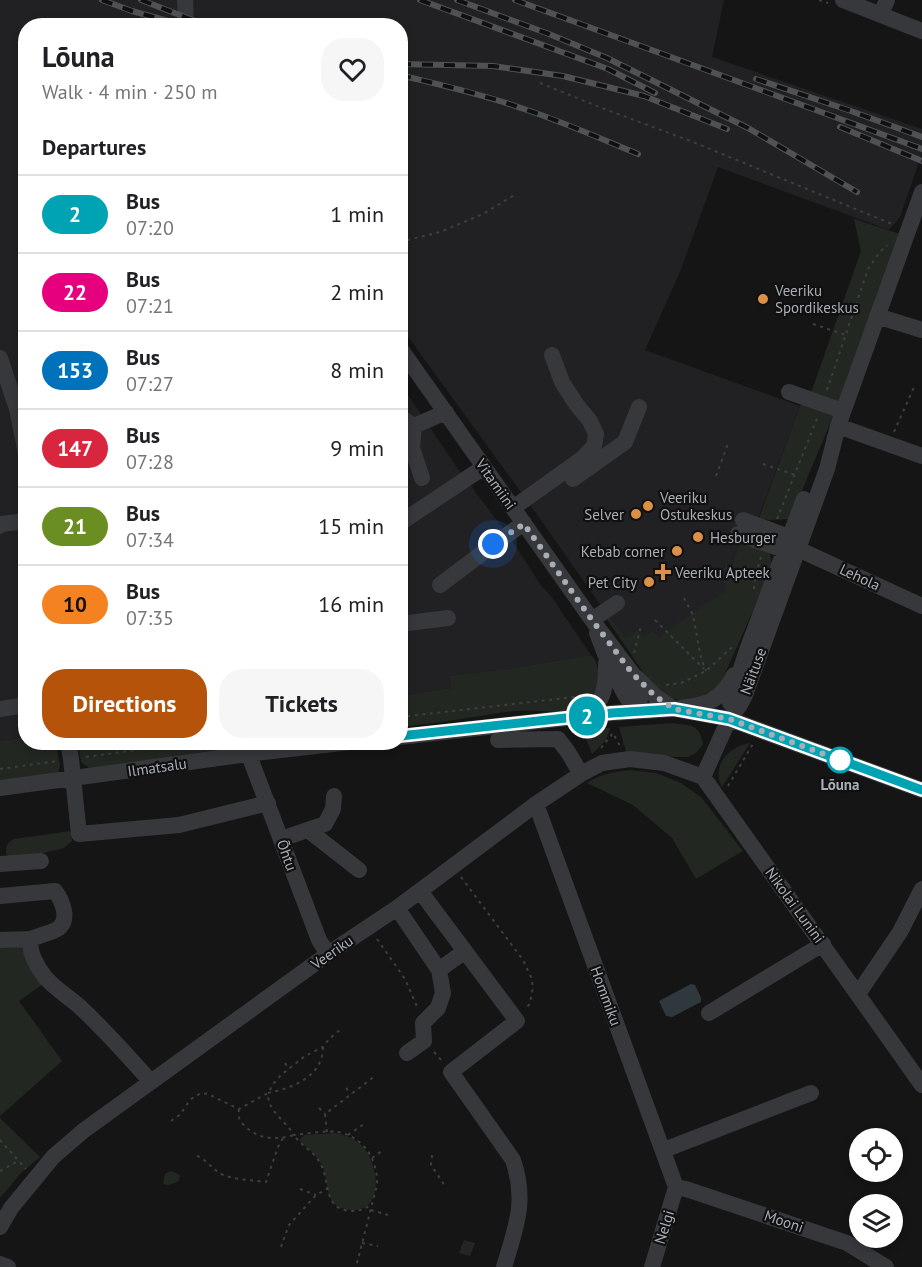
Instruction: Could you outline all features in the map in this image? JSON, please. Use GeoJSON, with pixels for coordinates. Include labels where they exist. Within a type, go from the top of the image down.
{"type":"FeatureCollection","features":[{"type":"Feature","properties":{"kind":"street"},"geometry":{"type":"LineString","coordinates":[[185,0],[186,18]]}},
{"type":"Feature","properties":{"kind":"street"},"geometry":{"type":"LineString","coordinates":[[843,0],[878,6],[922,31]]}},
{"type":"Feature","properties":{"kind":"street","name":"Näituse"},"geometry":{"type":"LineString","coordinates":[[729,719],[729,705],[741,647],[827,469],[841,418],[922,192]]}},
{"type":"Feature","properties":{"kind":"street"},"geometry":{"type":"LineString","coordinates":[[877,316],[922,330]]}},
{"type":"Feature","properties":{"kind":"street"},"geometry":{"type":"LineString","coordinates":[[513,508],[583,458],[594,446],[596,434],[590,421],[562,382],[552,355]]}},
{"type":"Feature","properties":{"kind":"street"},"geometry":{"type":"LineString","coordinates":[[0,358],[18,414]]}},
{"type":"Feature","properties":{"kind":"street","name":"Vitamiini"},"geometry":{"type":"LineString","coordinates":[[408,359],[592,620],[632,666],[640,699],[634,711]]}},
{"type":"Feature","properties":{"kind":"street"},"geometry":{"type":"LineString","coordinates":[[789,392],[822,404],[841,418],[888,444],[922,456]]}},
{"type":"Feature","properties":{"kind":"street"},"geometry":{"type":"LineString","coordinates":[[545,498],[625,442],[639,407]]}},
{"type":"Feature","properties":{"kind":"street"},"geometry":{"type":"LineString","coordinates":[[408,422],[446,412]]}},
{"type":"Feature","properties":{"kind":"street"},"geometry":{"type":"LineString","coordinates":[[408,427],[422,478]]}},
{"type":"Feature","properties":{"kind":"street"},"geometry":{"type":"LineString","coordinates":[[408,518],[484,467]]}},
{"type":"Feature","properties":{"kind":"street"},"geometry":{"type":"LineString","coordinates":[[0,526],[18,521]]}},
{"type":"Feature","properties":{"kind":"street"},"geometry":{"type":"LineString","coordinates":[[440,585],[493,544],[524,524]]}},
{"type":"Feature","properties":{"kind":"street","name":"Lehola"},"geometry":{"type":"LineString","coordinates":[[740,527],[790,545],[922,606]]}},
{"type":"Feature","properties":{"kind":"street","name":"Näituse"},"geometry":{"type":"LineString","coordinates":[[729,719],[746,695],[790,545]]}},
{"type":"Feature","properties":{"kind":"street"},"geometry":{"type":"LineString","coordinates":[[592,620],[617,603]]}},
{"type":"Feature","properties":{"kind":"street"},"geometry":{"type":"LineString","coordinates":[[408,623],[448,618]]}},
{"type":"Feature","properties":{"kind":"street","name":"Vitamiini"},"geometry":{"type":"LineString","coordinates":[[592,620],[606,659],[634,711]]}},
{"type":"Feature","properties":{"kind":"street"},"geometry":{"type":"LineString","coordinates":[[408,735],[698,706],[712,701],[727,688],[741,647]]}},
{"type":"Feature","properties":{"kind":"street"},"geometry":{"type":"LineString","coordinates":[[578,717],[596,705],[602,694],[606,681],[606,659]]}},
{"type":"Feature","properties":{"kind":"street"},"geometry":{"type":"LineString","coordinates":[[632,666],[646,689],[674,709],[729,719],[756,738],[922,790]]}},
{"type":"Feature","properties":{"kind":"street"},"geometry":{"type":"LineString","coordinates":[[746,695],[746,710],[756,738]]}},
{"type":"Feature","properties":{"kind":"street"},"geometry":{"type":"LineString","coordinates":[[0,709],[18,706]]}},
{"type":"Feature","properties":{"kind":"street"},"geometry":{"type":"LineString","coordinates":[[703,777],[729,719]]}},
{"type":"Feature","properties":{"kind":"street"},"geometry":{"type":"LineString","coordinates":[[498,740],[558,739],[581,774]]}},
{"type":"Feature","properties":{"kind":"street","name":"Ilmatsalu"},"geometry":{"type":"LineString","coordinates":[[0,788],[234,750]]}},
{"type":"Feature","properties":{"kind":"street","name":"Õhtu"},"geometry":{"type":"LineString","coordinates":[[247,750],[319,940],[328,954]]}},
{"type":"Feature","properties":{"kind":"street"},"geometry":{"type":"LineString","coordinates":[[70,751],[79,834],[179,825],[268,803]]}},
{"type":"Feature","properties":{"kind":"street","name":"Veeriku"},"geometry":{"type":"LineString","coordinates":[[0,1227],[11,1208],[53,1156],[83,1131],[328,954],[397,908],[536,804],[581,774],[602,763],[630,759],[664,763],[703,777]]}},
{"type":"Feature","properties":{"kind":"street","name":"Nikolai Lunini"},"geometry":{"type":"LineString","coordinates":[[703,777],[922,1085]]}},
{"type":"Feature","properties":{"kind":"street"},"geometry":{"type":"LineString","coordinates":[[281,839],[325,824],[333,809],[334,796]]}},
{"type":"Feature","properties":{"kind":"street","name":"Hommiku"},"geometry":{"type":"LineString","coordinates":[[536,804],[676,1187]]}},
{"type":"Feature","properties":{"kind":"street"},"geometry":{"type":"LineString","coordinates":[[308,830],[359,870]]}},
{"type":"Feature","properties":{"kind":"street"},"geometry":{"type":"LineString","coordinates":[[0,864],[41,861]]}},
{"type":"Feature","properties":{"kind":"street"},"geometry":{"type":"LineString","coordinates":[[858,994],[900,932],[922,889]]}},
{"type":"Feature","properties":{"kind":"street"},"geometry":{"type":"LineString","coordinates":[[0,896],[55,891],[64,911],[63,922],[58,929],[31,939],[0,940]]}},
{"type":"Feature","properties":{"kind":"street"},"geometry":{"type":"LineString","coordinates":[[420,891],[517,1021],[451,1072],[513,1160],[518,1176],[520,1195],[517,1222],[504,1267]]}},
{"type":"Feature","properties":{"kind":"street"},"geometry":{"type":"LineString","coordinates":[[397,908],[439,970],[443,993],[438,1008],[423,1023],[424,1041],[407,1053]]}},
{"type":"Feature","properties":{"kind":"street"},"geometry":{"type":"LineString","coordinates":[[31,939],[29,945],[45,978],[81,1008],[151,1082]]}},
{"type":"Feature","properties":{"kind":"street"},"geometry":{"type":"LineString","coordinates":[[709,1013],[822,944]]}},
{"type":"Feature","properties":{"kind":"street"},"geometry":{"type":"LineString","coordinates":[[439,970],[465,951]]}},
{"type":"Feature","properties":{"kind":"street"},"geometry":{"type":"LineString","coordinates":[[664,1150],[811,1093]]}},
{"type":"Feature","properties":{"kind":"street","name":"Nelgi"},"geometry":{"type":"LineString","coordinates":[[652,1267],[676,1187]]}},
{"type":"Feature","properties":{"kind":"street","name":"Mooni"},"geometry":{"type":"LineString","coordinates":[[676,1187],[847,1243],[886,1267]]}},
{"type":"Feature","properties":{"kind":"street"},"geometry":{"type":"LineString","coordinates":[[0,1264],[8,1267]]}},
{"type":"Feature","properties":{"kind":"path"},"geometry":{"type":"LineString","coordinates":[[540,82],[892,224]]}},
{"type":"Feature","properties":{"kind":"path"},"geometry":{"type":"LineString","coordinates":[[408,240],[440,232],[483,214],[516,194]]}},
{"type":"Feature","properties":{"kind":"path"},"geometry":{"type":"LineString","coordinates":[[753,595],[755,577],[767,537],[779,518],[822,404],[868,269],[889,243]]}},
{"type":"Feature","properties":{"kind":"path"},"geometry":{"type":"LineString","coordinates":[[813,324],[846,335]]}},
{"type":"Feature","properties":{"kind":"path"},"geometry":{"type":"LineString","coordinates":[[888,444],[915,385]]}},
{"type":"Feature","properties":{"kind":"path"},"geometry":{"type":"LineString","coordinates":[[716,476],[729,441]]}},
{"type":"Feature","properties":{"kind":"path"},"geometry":{"type":"LineString","coordinates":[[763,464],[795,475]]}},
{"type":"Feature","properties":{"kind":"path"},"geometry":{"type":"LineString","coordinates":[[726,568],[755,577]]}},
{"type":"Feature","properties":{"kind":"path"},"geometry":{"type":"LineString","coordinates":[[607,588],[623,577]]}},
{"type":"Feature","properties":{"kind":"path"},"geometry":{"type":"LineString","coordinates":[[684,598],[693,615],[701,658],[706,671]]}},
{"type":"Feature","properties":{"kind":"path"},"geometry":{"type":"LineString","coordinates":[[655,621],[706,671]]}},
{"type":"Feature","properties":{"kind":"path"},"geometry":{"type":"LineString","coordinates":[[632,666],[641,626]]}},
{"type":"Feature","properties":{"kind":"path"},"geometry":{"type":"LineString","coordinates":[[663,686],[681,683],[706,671],[741,647]]}},
{"type":"Feature","properties":{"kind":"path"},"geometry":{"type":"LineString","coordinates":[[408,716],[584,696]]}},
{"type":"Feature","properties":{"kind":"path"},"geometry":{"type":"LineString","coordinates":[[612,725],[613,733],[622,751]]}},
{"type":"Feature","properties":{"kind":"path"},"geometry":{"type":"LineString","coordinates":[[597,752],[613,733]]}},
{"type":"Feature","properties":{"kind":"path"},"geometry":{"type":"LineString","coordinates":[[725,790],[756,738]]}},
{"type":"Feature","properties":{"kind":"path"},"geometry":{"type":"LineString","coordinates":[[0,769],[70,751]]}},
{"type":"Feature","properties":{"kind":"path"},"geometry":{"type":"LineString","coordinates":[[453,866],[523,960],[531,977],[530,1003],[517,1021]]}},
{"type":"Feature","properties":{"kind":"path"},"geometry":{"type":"LineString","coordinates":[[369,927],[405,979],[423,1023]]}},
{"type":"Feature","properties":{"kind":"path"},"geometry":{"type":"LineString","coordinates":[[341,1029],[323,1047],[305,1056],[277,1079],[268,1093],[269,1102],[299,1142],[320,1163],[333,1204],[341,1209],[356,1211],[363,1210],[373,1202]]}},
{"type":"Feature","properties":{"kind":"path"},"geometry":{"type":"LineString","coordinates":[[424,1041],[451,1072]]}},
{"type":"Feature","properties":{"kind":"path"},"geometry":{"type":"LineString","coordinates":[[239,1109],[268,1093],[296,1084],[309,1076],[318,1065],[323,1047]]}},
{"type":"Feature","properties":{"kind":"path"},"geometry":{"type":"LineString","coordinates":[[285,1063],[289,1069]]}},
{"type":"Feature","properties":{"kind":"path"},"geometry":{"type":"LineString","coordinates":[[326,1114],[375,1076]]}},
{"type":"Feature","properties":{"kind":"path"},"geometry":{"type":"LineString","coordinates":[[346,1088],[351,1094]]}},
{"type":"Feature","properties":{"kind":"path"},"geometry":{"type":"LineString","coordinates":[[171,1121],[181,1114],[191,1099],[201,1093],[239,1109]]}},
{"type":"Feature","properties":{"kind":"path"},"geometry":{"type":"LineString","coordinates":[[320,1108],[326,1114],[327,1132]]}},
{"type":"Feature","properties":{"kind":"path"},"geometry":{"type":"LineString","coordinates":[[239,1109],[240,1120],[252,1132],[265,1138],[335,1132],[348,1135],[367,1149],[377,1177],[356,1267]]}},
{"type":"Feature","properties":{"kind":"path"},"geometry":{"type":"LineString","coordinates":[[348,1135],[364,1124]]}},
{"type":"Feature","properties":{"kind":"path"},"geometry":{"type":"LineString","coordinates":[[197,1156],[203,1158],[211,1167],[227,1177],[266,1182],[283,1138]]}},
{"type":"Feature","properties":{"kind":"path"},"geometry":{"type":"LineString","coordinates":[[0,1140],[35,1179]]}},
{"type":"Feature","properties":{"kind":"path"},"geometry":{"type":"LineString","coordinates":[[372,1158],[383,1150]]}},
{"type":"Feature","properties":{"kind":"path"},"geometry":{"type":"LineString","coordinates":[[432,1155],[431,1165],[445,1186]]}},
{"type":"Feature","properties":{"kind":"path"},"geometry":{"type":"LineString","coordinates":[[0,1171],[19,1161]]}},
{"type":"Feature","properties":{"kind":"path"},"geometry":{"type":"LineString","coordinates":[[300,1189],[316,1194]]}},
{"type":"Feature","properties":{"kind":"path"},"geometry":{"type":"LineString","coordinates":[[281,1247],[289,1225],[316,1194],[327,1189]]}},
{"type":"Feature","properties":{"kind":"path"},"geometry":{"type":"LineString","coordinates":[[371,1210],[388,1215]]}},
{"type":"Feature","properties":{"kind":"path"},"geometry":{"type":"LineString","coordinates":[[363,1243],[378,1246]]}},
{"type":"Feature","properties":{"kind":"shaded area"},"geometry":{"type":"Polygon","coordinates":[[[0,0],[724,0],[712,57],[922,129],[922,153],[900,217],[889,230],[718,167],[680,272],[645,350],[800,406],[749,543],[739,546],[729,573],[723,581],[727,590],[657,638],[643,637],[625,640],[408,337],[408,18],[18,18],[18,738],[0,741],[0,0]]]}},
{"type":"Feature","properties":{"kind":"shaded area"},"geometry":{"type":"Polygon","coordinates":[[[854,219],[900,234],[840,400],[790,519],[759,518],[800,406],[812,390],[861,251],[854,219]]]}},
{"type":"Feature","properties":{"kind":"shaded area"},"geometry":{"type":"Polygon","coordinates":[[[408,395],[591,655],[451,676],[451,688],[408,695],[408,395]]]}},
{"type":"Feature","properties":{"kind":"shaded area"},"geometry":{"type":"Polygon","coordinates":[[[749,543],[770,554],[772,568],[718,689],[692,701],[672,699],[654,688],[606,618],[609,616],[625,639],[638,631],[643,637],[652,631],[658,637],[726,590],[723,582],[729,573],[739,546],[749,543]]]}},
{"type":"Feature","properties":{"kind":"shaded area"},"geometry":{"type":"Polygon","coordinates":[[[591,655],[598,668],[595,693],[586,705],[579,709],[508,712],[408,726],[408,695],[451,688],[450,676],[591,655]]]}},
{"type":"Feature","properties":{"kind":"shaded area"},"geometry":{"type":"Polygon","coordinates":[[[672,723],[689,725],[699,732],[703,744],[697,752],[688,757],[672,757],[626,752],[619,727],[672,723]]]}},
{"type":"Feature","properties":{"kind":"shaded area"},"geometry":{"type":"Polygon","coordinates":[[[582,728],[610,728],[606,740],[592,754],[582,728]]]}},
{"type":"Feature","properties":{"kind":"shaded area"},"geometry":{"type":"Polygon","coordinates":[[[18,738],[18,750],[57,750],[60,766],[58,772],[0,781],[0,741],[18,738]]]}},
{"type":"Feature","properties":{"kind":"shaded area"},"geometry":{"type":"Polygon","coordinates":[[[750,743],[722,787],[719,779],[720,764],[735,748],[750,743]]]}},
{"type":"Feature","properties":{"kind":"shaded area"},"geometry":{"type":"Polygon","coordinates":[[[79,750],[217,750],[89,768],[81,762],[79,750]]]}},
{"type":"Feature","properties":{"kind":"shaded area"},"geometry":{"type":"Polygon","coordinates":[[[630,770],[656,773],[681,783],[701,797],[743,851],[696,879],[672,838],[633,805],[587,783],[602,775],[630,770]]]}},
{"type":"Feature","properties":{"kind":"shaded area"},"geometry":{"type":"Polygon","coordinates":[[[71,831],[72,841],[64,848],[40,854],[8,856],[6,853],[7,844],[14,839],[71,831]]]}},
{"type":"Feature","properties":{"kind":"shaded area"},"geometry":{"type":"Polygon","coordinates":[[[31,939],[43,984],[19,1001],[62,1061],[0,1116],[0,940],[31,939]]]}},
{"type":"Feature","properties":{"kind":"shaded area"},"geometry":{"type":"Polygon","coordinates":[[[691,984],[695,985],[701,1002],[672,1017],[666,1016],[659,1001],[691,984]]]}},
{"type":"Feature","properties":{"kind":"shaded area"},"geometry":{"type":"Polygon","coordinates":[[[0,1118],[40,1157],[21,1173],[0,1198],[0,1118]]]}},
{"type":"Feature","properties":{"kind":"shaded area"},"geometry":{"type":"Polygon","coordinates":[[[335,1133],[358,1142],[369,1155],[373,1165],[376,1185],[374,1195],[370,1203],[363,1208],[347,1210],[334,1204],[329,1194],[322,1165],[315,1155],[300,1142],[305,1135],[335,1133]]]}},
{"type":"Feature","properties":{"kind":"shaded area"},"geometry":{"type":"Polygon","coordinates":[[[171,1171],[180,1175],[179,1181],[169,1185],[163,1184],[165,1174],[171,1171]]]}},
{"type":"Feature","properties":{"kind":"shaded area"},"geometry":{"type":"Polygon","coordinates":[[[464,1240],[475,1243],[470,1256],[459,1253],[464,1240]]]}},
{"type":"Feature","properties":{"kind":"railway"},"geometry":{"type":"LineString","coordinates":[[102,0],[157,18]]}},
{"type":"Feature","properties":{"kind":"railway"},"geometry":{"type":"LineString","coordinates":[[141,0],[187,18]]}},
{"type":"Feature","properties":{"kind":"railway"},"geometry":{"type":"LineString","coordinates":[[420,0],[608,69],[655,93]]}},
{"type":"Feature","properties":{"kind":"railway"},"geometry":{"type":"LineString","coordinates":[[457,0],[607,58],[748,128],[857,192]]}},
{"type":"Feature","properties":{"kind":"railway"},"geometry":{"type":"LineString","coordinates":[[515,0],[922,149]]}},
{"type":"Feature","properties":{"kind":"railway"},"geometry":{"type":"LineString","coordinates":[[408,64],[493,66],[563,76],[644,96],[727,129]]}},
{"type":"Feature","properties":{"kind":"railway"},"geometry":{"type":"LineString","coordinates":[[408,77],[461,90],[536,113],[638,154]]}},
{"type":"Feature","properties":{"kind":"railway"},"geometry":{"type":"LineString","coordinates":[[756,79],[922,137]]}},
{"type":"Feature","properties":{"kind":"railway"},"geometry":{"type":"LineString","coordinates":[[840,127],[922,161]]}},
{"type":"Feature","properties":{"kind":"bus line","name":"2"},"geometry":{"type":"LineString","coordinates":[[408,735],[612,713],[674,709],[729,719],[922,790]]}},
{"type":"Feature","properties":{"kind":"place","name":"Veeriku Spordikeskus"},"geometry":{"type":"Point","coordinates":[763,299]}},
{"type":"Feature","properties":{"kind":"place","name":"Veeriku Ostukeskus"},"geometry":{"type":"Point","coordinates":[648,506]}},
{"type":"Feature","properties":{"kind":"place","name":"Selver"},"geometry":{"type":"Point","coordinates":[636,514]}},
{"type":"Feature","properties":{"kind":"place","name":"Hesburger"},"geometry":{"type":"Point","coordinates":[698,537]}},
{"type":"Feature","properties":{"kind":"place","name":"Kebab corner"},"geometry":{"type":"Point","coordinates":[677,551]}},
{"type":"Feature","properties":{"kind":"place","name":"Veeriku Apteek"},"geometry":{"type":"Point","coordinates":[663,572]}},
{"type":"Feature","properties":{"kind":"place","name":"Pet City"},"geometry":{"type":"Point","coordinates":[649,582]}},
{"type":"Feature","properties":{"kind":"place","name":"Lõuna"},"geometry":{"type":"Point","coordinates":[840,760]}},
{"type":"Feature","properties":{"kind":"route"},"geometry":{"type":"LineString","coordinates":[[493,544],[524,524],[632,673],[646,689],[674,709],[729,719],[843,761],[840,760]]}}]}
